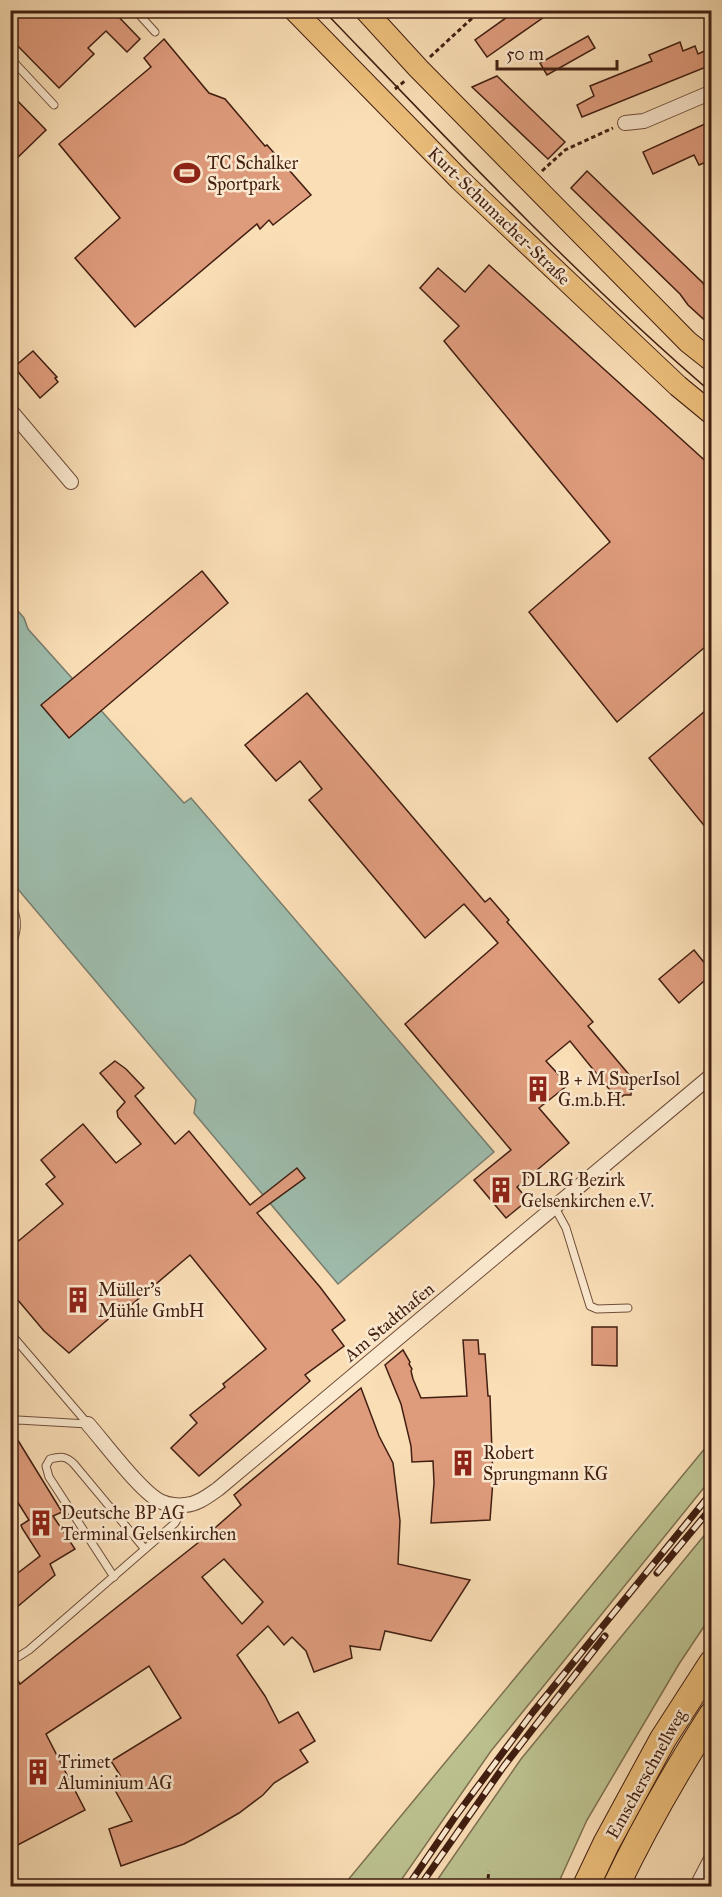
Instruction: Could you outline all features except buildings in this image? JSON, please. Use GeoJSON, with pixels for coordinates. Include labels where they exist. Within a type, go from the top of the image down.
{"type":"FeatureCollection","features":[{"type":"Feature","properties":{"kind":"highway","name":"Emscherschnellweg"},"geometry":{"type":"LineString","coordinates":[[586,1887],[606,1844],[663,1739],[711,1663]]}},
{"type":"Feature","properties":{"kind":"highway","name":"Emscherschnellweg"},"geometry":{"type":"LineString","coordinates":[[616,1887],[632,1853],[711,1715]]}},
{"type":"Feature","properties":{"kind":"main road","name":"Kurt-Schumacher-Straße"},"geometry":{"type":"LineString","coordinates":[[294,10],[460,180],[678,386],[711,414]]}},
{"type":"Feature","properties":{"kind":"main road"},"geometry":{"type":"LineString","coordinates":[[365,10],[530,183],[687,342],[711,361]]}},
{"type":"Feature","properties":{"kind":"street"},"geometry":{"type":"LineString","coordinates":[[625,123],[644,121],[711,92]]}},
{"type":"Feature","properties":{"kind":"street"},"geometry":{"type":"LineString","coordinates":[[10,410],[71,482]]}},
{"type":"Feature","properties":{"kind":"street","name":"Am Stadthafen"},"geometry":{"type":"LineString","coordinates":[[185,1505],[200,1501],[218,1489],[711,1075]]}},
{"type":"Feature","properties":{"kind":"street"},"geometry":{"type":"LineString","coordinates":[[88,1425],[148,1493],[162,1502],[185,1505]]}},
{"type":"Feature","properties":{"kind":"street"},"geometry":{"type":"LineString","coordinates":[[697,1887],[711,1857]]}},
{"type":"Feature","properties":{"kind":"lane"},"geometry":{"type":"LineString","coordinates":[[135,10],[155,32]]}},
{"type":"Feature","properties":{"kind":"lane"},"geometry":{"type":"LineString","coordinates":[[10,58],[54,105]]}},
{"type":"Feature","properties":{"kind":"lane"},"geometry":{"type":"LineString","coordinates":[[10,906],[16,912],[17,930],[10,948]]}},
{"type":"Feature","properties":{"kind":"lane"},"geometry":{"type":"LineString","coordinates":[[554,1206],[566,1227],[590,1306],[597,1309],[628,1308]]}},
{"type":"Feature","properties":{"kind":"lane"},"geometry":{"type":"LineString","coordinates":[[10,1333],[88,1425]]}},
{"type":"Feature","properties":{"kind":"lane"},"geometry":{"type":"LineString","coordinates":[[10,1413],[18,1420]]}},
{"type":"Feature","properties":{"kind":"lane"},"geometry":{"type":"LineString","coordinates":[[10,1424],[18,1420],[88,1425]]}},
{"type":"Feature","properties":{"kind":"lane"},"geometry":{"type":"LineString","coordinates":[[114,1576],[49,1477],[46,1467],[50,1458],[60,1456],[68,1458],[144,1548]]}},
{"type":"Feature","properties":{"kind":"lane"},"geometry":{"type":"LineString","coordinates":[[10,1657],[18,1657],[29,1650],[175,1523],[185,1505]]}},
{"type":"Feature","properties":{"kind":"path"},"geometry":{"type":"LineString","coordinates":[[530,183],[565,150],[625,123]]}},
{"type":"Feature","properties":{"kind":"path"},"geometry":{"type":"LineString","coordinates":[[487,1887],[489,1871]]}},
{"type":"Feature","properties":{"kind":"green space"},"geometry":{"type":"Polygon","coordinates":[[[711,1441],[711,1479],[491,1751],[397,1886],[343,1886],[711,1441]]]}},
{"type":"Feature","properties":{"kind":"green space"},"geometry":{"type":"Polygon","coordinates":[[[711,1527],[711,1616],[679,1664],[587,1820],[557,1886],[433,1886],[521,1759],[711,1527]]]}},
{"type":"Feature","properties":{"kind":"shaded area"},"geometry":{"type":"Polygon","coordinates":[[[10,602],[24,618],[28,629],[184,803],[191,798],[494,1152],[338,1284],[194,1113],[196,1100],[11,881],[10,602]]]}},
{"type":"Feature","properties":{"kind":"tram line"},"geometry":{"type":"LineString","coordinates":[[323,10],[561,254],[712,393]]}},
{"type":"Feature","properties":{"kind":"railway"},"geometry":{"type":"LineString","coordinates":[[408,1886],[455,1817],[533,1712],[712,1492]]}},
{"type":"Feature","properties":{"kind":"railway"},"geometry":{"type":"LineString","coordinates":[[657,1573],[712,1507]]}},
{"type":"Feature","properties":{"kind":"railway"},"geometry":{"type":"LineString","coordinates":[[420,1886],[504,1766],[605,1636]]}},
{"type":"Feature","properties":{"kind":"place","name":"TC Schalker Sportpark"},"geometry":{"type":"Point","coordinates":[187,173]}},
{"type":"Feature","properties":{"kind":"place","name":"B + M SuperIsol G.m.b.H."},"geometry":{"type":"Point","coordinates":[538,1089]}},
{"type":"Feature","properties":{"kind":"place","name":"DLRG Bezirk Gelsenkirchen e.V."},"geometry":{"type":"Point","coordinates":[501,1190]}},
{"type":"Feature","properties":{"kind":"place","name":"Müller's Mühle GmbH"},"geometry":{"type":"Point","coordinates":[78,1300]}},
{"type":"Feature","properties":{"kind":"place","name":"Robert Sprungmann KG"},"geometry":{"type":"Point","coordinates":[463,1463]}},
{"type":"Feature","properties":{"kind":"place","name":"Deutsche BP AG Terminal Gelsenkirchen"},"geometry":{"type":"Point","coordinates":[41,1523]}},
{"type":"Feature","properties":{"kind":"place","name":"Trimet Aluminium AG"},"geometry":{"type":"Point","coordinates":[38,1772]}}]}
